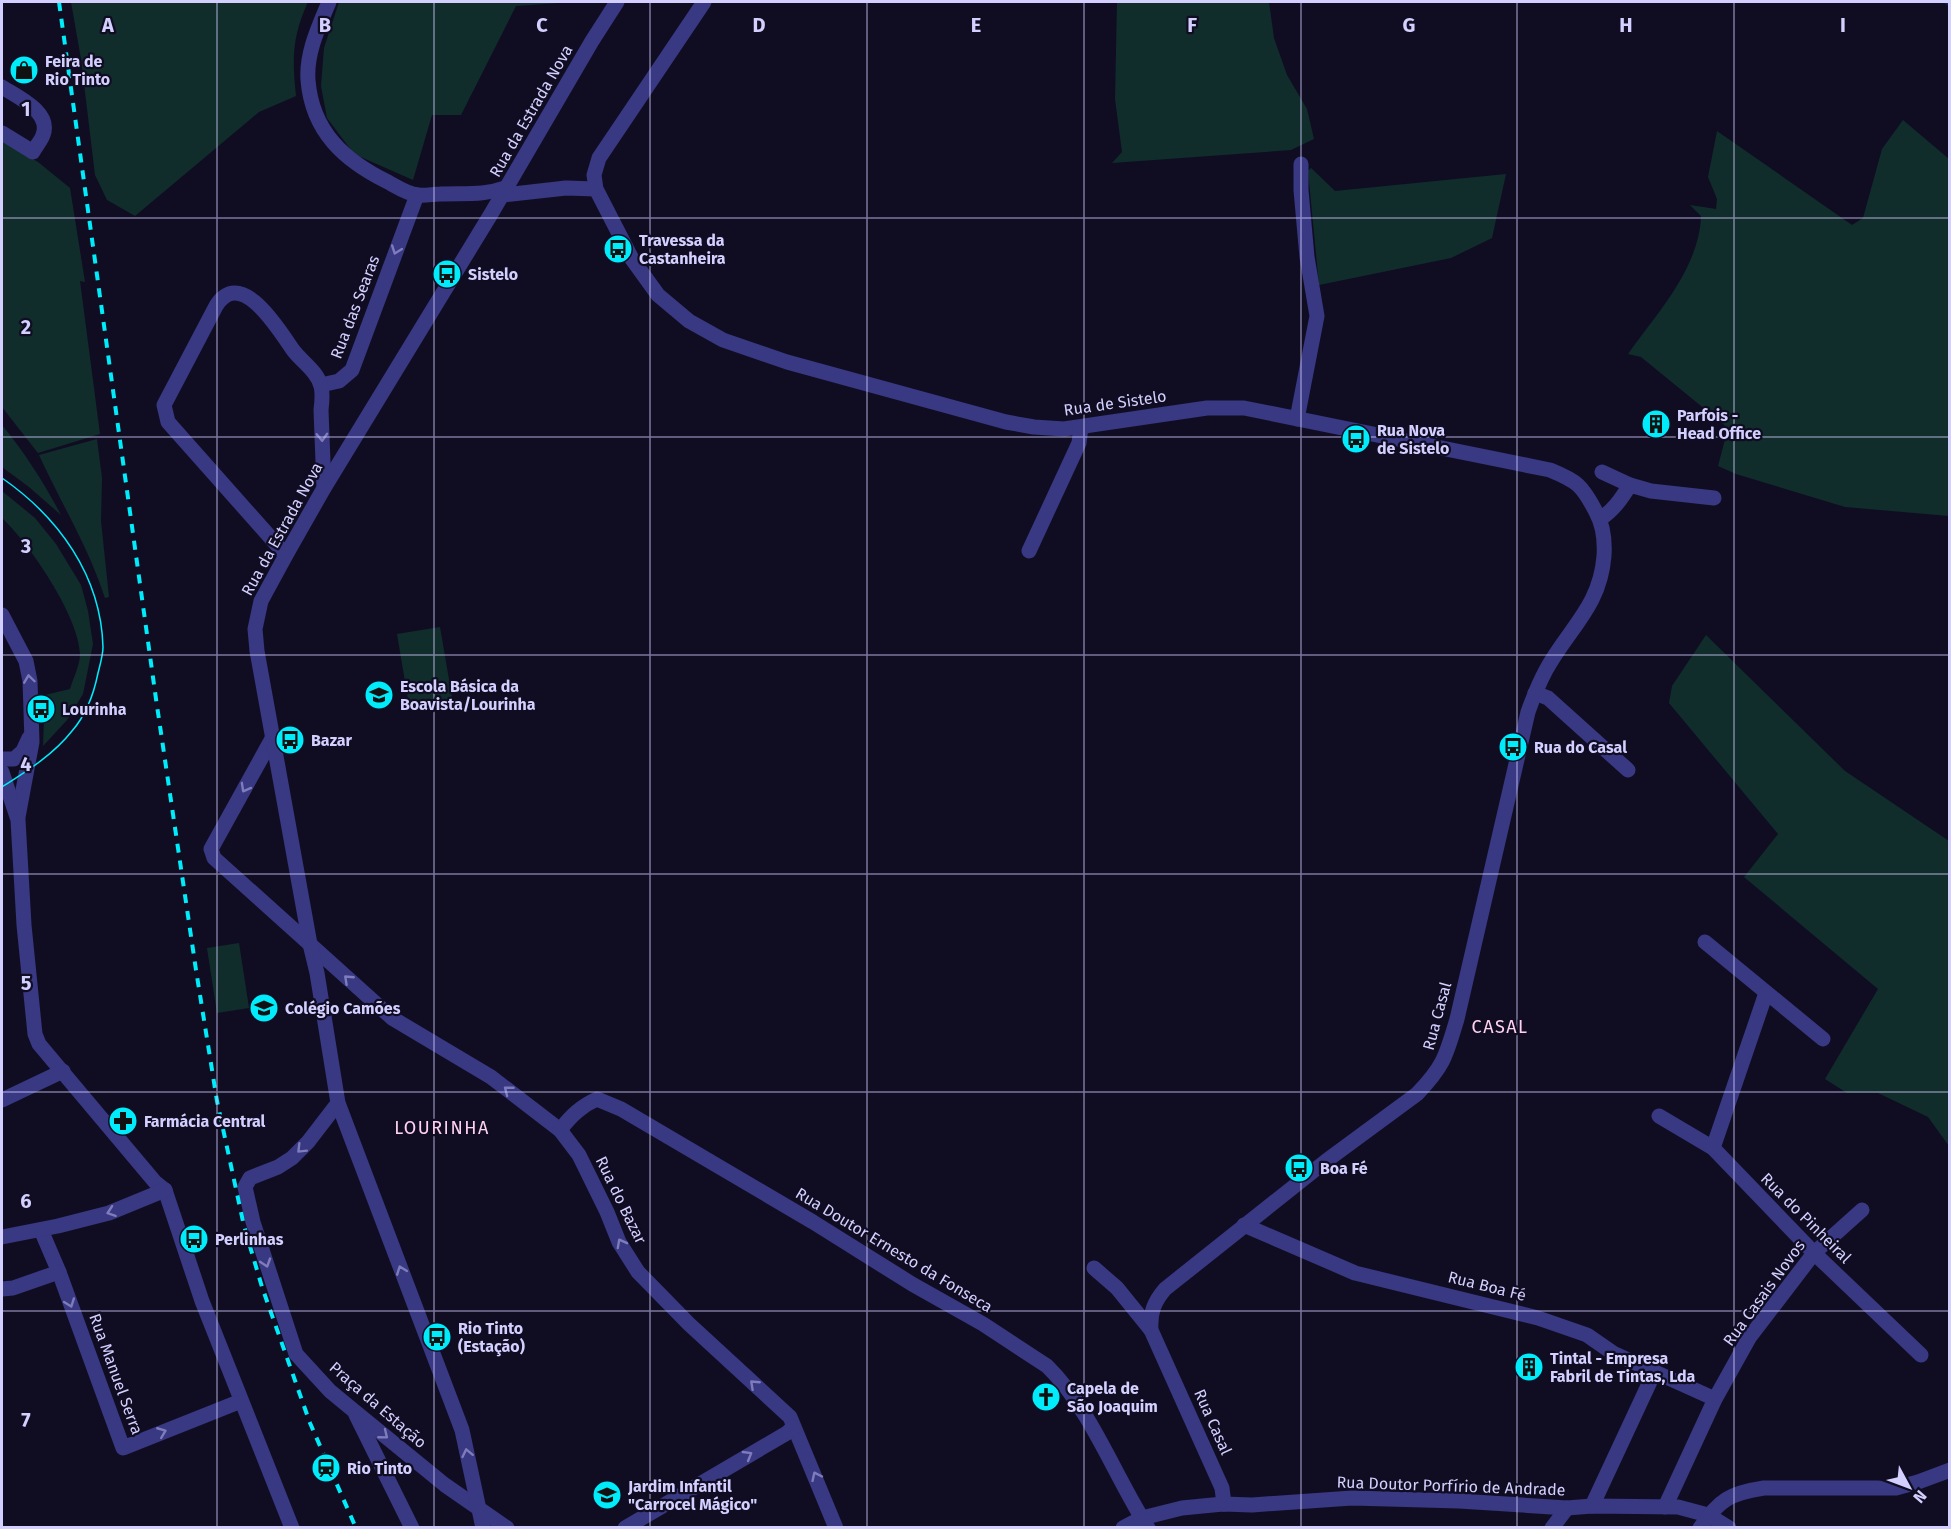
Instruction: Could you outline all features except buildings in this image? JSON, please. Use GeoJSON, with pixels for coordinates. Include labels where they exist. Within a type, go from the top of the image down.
{"type":"FeatureCollection","features":[{"type":"Feature","properties":{"kind":"street"},"geometry":{"type":"LineString","coordinates":[[329,2],[312,46],[308,78],[313,103],[322,127],[330,140],[353,162],[376,176],[417,195],[488,194],[566,188],[596,189],[594,176],[599,158],[704,2]]}},
{"type":"Feature","properties":{"kind":"street","name":"Rua da Estrada Nova"},"geometry":{"type":"LineString","coordinates":[[479,1510],[462,1430],[338,1103],[317,973],[257,651],[255,629],[261,601],[324,488],[617,2]]}},
{"type":"Feature","properties":{"kind":"street","name":"Rua da Estrada Nova"},"geometry":{"type":"LineString","coordinates":[[607,19],[626,2]]}},
{"type":"Feature","properties":{"kind":"street"},"geometry":{"type":"LineString","coordinates":[[2,87],[33,107],[44,124],[44,133],[33,152],[2,133]]}},
{"type":"Feature","properties":{"kind":"street"},"geometry":{"type":"LineString","coordinates":[[1297,419],[1317,316],[1307,257],[1300,164]]}},
{"type":"Feature","properties":{"kind":"street","name":"Rua de Sistelo"},"geometry":{"type":"LineString","coordinates":[[596,189],[632,259],[658,295],[689,321],[723,340],[787,362],[1006,422],[1034,427],[1064,429],[1207,408],[1244,408],[1550,470],[1571,479],[1587,494],[1600,519]]}},
{"type":"Feature","properties":{"kind":"street","name":"Rua das Searas"},"geometry":{"type":"LineString","coordinates":[[321,385],[339,381],[352,370],[417,195]]}},
{"type":"Feature","properties":{"kind":"street"},"geometry":{"type":"LineString","coordinates":[[286,555],[168,422],[164,405],[220,299],[227,295],[238,293],[264,310],[279,326],[293,350],[315,373],[321,385],[323,397],[321,410],[324,488]]}},
{"type":"Feature","properties":{"kind":"street"},"geometry":{"type":"LineString","coordinates":[[1029,551],[1079,442],[1081,427]]}},
{"type":"Feature","properties":{"kind":"street"},"geometry":{"type":"LineString","coordinates":[[1602,472],[1630,485],[1651,491],[1714,498]]}},
{"type":"Feature","properties":{"kind":"street"},"geometry":{"type":"LineString","coordinates":[[1600,519],[1615,507],[1630,485]]}},
{"type":"Feature","properties":{"kind":"street","name":"Rua Casal"},"geometry":{"type":"LineString","coordinates":[[1224,1504],[1218,1478],[1151,1330],[1152,1308],[1165,1289],[1244,1224],[1417,1094],[1435,1076],[1446,1058],[1528,712],[1546,668],[1590,607],[1602,577],[1605,545],[1600,519]]}},
{"type":"Feature","properties":{"kind":"street"},"geometry":{"type":"LineString","coordinates":[[2,615],[26,661],[30,681],[32,731],[18,820]]}},
{"type":"Feature","properties":{"kind":"street"},"geometry":{"type":"LineString","coordinates":[[1535,693],[1548,698],[1558,706],[1628,770]]}},
{"type":"Feature","properties":{"kind":"street"},"geometry":{"type":"LineString","coordinates":[[2,759],[14,759],[23,751],[32,731]]}},
{"type":"Feature","properties":{"kind":"street","name":"Rua do Bazar"},"geometry":{"type":"LineString","coordinates":[[273,737],[211,849],[212,854],[392,1018],[491,1077],[560,1131],[579,1155],[619,1242],[638,1272],[689,1324],[790,1417],[836,1527]]}},
{"type":"Feature","properties":{"kind":"street"},"geometry":{"type":"LineString","coordinates":[[2,772],[18,820],[33,1023],[39,1044],[155,1182],[165,1190],[202,1301],[292,1527]]}},
{"type":"Feature","properties":{"kind":"street"},"geometry":{"type":"LineString","coordinates":[[1705,942],[1823,1039]]}},
{"type":"Feature","properties":{"kind":"street"},"geometry":{"type":"LineString","coordinates":[[1713,1148],[1766,993]]}},
{"type":"Feature","properties":{"kind":"street"},"geometry":{"type":"LineString","coordinates":[[2,1100],[63,1071]]}},
{"type":"Feature","properties":{"kind":"street","name":"Rua Doutor Ernesto da Fonseca"},"geometry":{"type":"LineString","coordinates":[[560,1131],[572,1114],[597,1099],[621,1109],[1022,1349],[1047,1366],[1061,1382],[1084,1416],[1145,1522]]}},
{"type":"Feature","properties":{"kind":"street","name":"Praça da Estação"},"geometry":{"type":"LineString","coordinates":[[338,1103],[314,1135],[292,1158],[278,1167],[250,1178],[245,1187],[253,1222],[296,1354],[330,1391],[353,1410],[445,1485],[507,1527]]}},
{"type":"Feature","properties":{"kind":"street","name":"Rua do Pinheiral"},"geometry":{"type":"LineString","coordinates":[[1659,1116],[1713,1148],[1814,1253],[1921,1355]]}},
{"type":"Feature","properties":{"kind":"street"},"geometry":{"type":"LineString","coordinates":[[2,1237],[109,1213],[165,1190]]}},
{"type":"Feature","properties":{"kind":"street","name":"Rua Casais Novos"},"geometry":{"type":"LineString","coordinates":[[1665,1507],[1715,1399],[1749,1338],[1814,1253],[1862,1210]]}},
{"type":"Feature","properties":{"kind":"street","name":"Rua Boa Fé"},"geometry":{"type":"LineString","coordinates":[[1244,1224],[1355,1273],[1538,1317],[1587,1335],[1613,1353],[1715,1399]]}},
{"type":"Feature","properties":{"kind":"street","name":"Rua Manuel Serra"},"geometry":{"type":"LineString","coordinates":[[41,1230],[59,1272],[123,1448],[241,1401]]}},
{"type":"Feature","properties":{"kind":"street"},"geometry":{"type":"LineString","coordinates":[[1094,1268],[1117,1288],[1151,1330]]}},
{"type":"Feature","properties":{"kind":"street"},"geometry":{"type":"LineString","coordinates":[[2,1289],[13,1288],[59,1272]]}},
{"type":"Feature","properties":{"kind":"street"},"geometry":{"type":"LineString","coordinates":[[1592,1506],[1654,1373]]}},
{"type":"Feature","properties":{"kind":"street"},"geometry":{"type":"LineString","coordinates":[[353,1410],[412,1527]]}},
{"type":"Feature","properties":{"kind":"street"},"geometry":{"type":"LineString","coordinates":[[625,1527],[787,1433],[793,1426]]}},
{"type":"Feature","properties":{"kind":"street"},"geometry":{"type":"LineString","coordinates":[[1704,1521],[1720,1502],[1748,1490],[1896,1488],[1950,1470]]}},
{"type":"Feature","properties":{"kind":"street","name":"Rua Doutor Porfírio de Andrade"},"geometry":{"type":"LineString","coordinates":[[1123,1527],[1145,1522],[1182,1508],[1224,1504],[1252,1506],[1352,1498],[1459,1501],[1567,1508],[1665,1507],[1689,1509],[1704,1521],[1729,1527]]}},
{"type":"Feature","properties":{"kind":"street"},"geometry":{"type":"LineString","coordinates":[[1552,1527],[1567,1508]]}},
{"type":"Feature","properties":{"kind":"street"},"geometry":{"type":"LineString","coordinates":[[479,1510],[483,1527]]}},
{"type":"Feature","properties":{"kind":"green space"},"geometry":{"type":"Polygon","coordinates":[[[71,2],[308,2],[294,48],[296,96],[259,112],[135,216],[107,200],[95,175],[81,59],[71,2]]]}},
{"type":"Feature","properties":{"kind":"green space"},"geometry":{"type":"Polygon","coordinates":[[[339,2],[573,2],[516,6],[461,115],[432,115],[413,180],[354,154],[327,118],[321,86],[324,48],[339,2]]]}},
{"type":"Feature","properties":{"kind":"green space"},"geometry":{"type":"Polygon","coordinates":[[[1117,2],[1269,2],[1274,38],[1287,75],[1307,109],[1314,139],[1291,150],[1112,163],[1122,152],[1115,99],[1117,2]]]}},
{"type":"Feature","properties":{"kind":"green space"},"geometry":{"type":"Polygon","coordinates":[[[1903,120],[1949,159],[1949,516],[1845,507],[1736,474],[1718,466],[1728,428],[1641,357],[1628,354],[1675,290],[1693,254],[1701,216],[1690,205],[1716,209],[1717,199],[1708,177],[1717,131],[1852,225],[1863,218],[1882,149],[1903,120]]]}},
{"type":"Feature","properties":{"kind":"green space"},"geometry":{"type":"Polygon","coordinates":[[[2,140],[38,162],[70,188],[85,282],[80,281],[100,434],[38,453],[2,407],[2,140]]]}},
{"type":"Feature","properties":{"kind":"green space"},"geometry":{"type":"Polygon","coordinates":[[[1311,168],[1335,191],[1506,174],[1492,238],[1451,258],[1319,285],[1308,171],[1311,168]]]}},
{"type":"Feature","properties":{"kind":"green space"},"geometry":{"type":"Polygon","coordinates":[[[2,425],[34,468],[61,515],[2,467],[2,425]]]}},
{"type":"Feature","properties":{"kind":"green space"},"geometry":{"type":"Polygon","coordinates":[[[97,439],[102,478],[101,521],[109,597],[105,598],[83,543],[39,455],[97,439]]]}},
{"type":"Feature","properties":{"kind":"green space"},"geometry":{"type":"Polygon","coordinates":[[[2,491],[35,518],[56,544],[81,585],[88,611],[93,644],[83,694],[67,720],[43,746],[45,695],[70,689],[80,654],[71,620],[51,581],[25,544],[2,518],[2,491]]]}},
{"type":"Feature","properties":{"kind":"green space"},"geometry":{"type":"Polygon","coordinates":[[[440,627],[453,703],[410,711],[397,634],[440,627]]]}},
{"type":"Feature","properties":{"kind":"green space"},"geometry":{"type":"Polygon","coordinates":[[[1706,635],[1845,771],[1949,841],[1949,1146],[1928,1117],[1878,1093],[1847,1093],[1825,1079],[1878,989],[1744,877],[1778,834],[1669,703],[1672,686],[1706,635]]]}},
{"type":"Feature","properties":{"kind":"green space"},"geometry":{"type":"Polygon","coordinates":[[[239,943],[249,1008],[217,1013],[207,948],[239,943]]]}},
{"type":"Feature","properties":{"kind":"waterway"},"geometry":{"type":"LineString","coordinates":[[1946,2],[1950,5]]}},
{"type":"Feature","properties":{"kind":"tram line"},"geometry":{"type":"LineString","coordinates":[[2,478],[41,511],[73,550],[94,596],[103,647],[92,696],[77,725],[48,755],[2,787]]}},
{"type":"Feature","properties":{"kind":"railway"},"geometry":{"type":"LineString","coordinates":[[59,2],[156,699],[217,1101],[244,1226],[262,1287],[310,1423],[356,1528]]}},
{"type":"Feature","properties":{"kind":"place","name":"Feira de Rio Tinto"},"geometry":{"type":"Point","coordinates":[24,70]}},
{"type":"Feature","properties":{"kind":"place","name":"Travessa da Castanheira"},"geometry":{"type":"Point","coordinates":[618,249]}},
{"type":"Feature","properties":{"kind":"place","name":"Sistelo"},"geometry":{"type":"Point","coordinates":[447,274]}},
{"type":"Feature","properties":{"kind":"place","name":"Parfois - Head Office"},"geometry":{"type":"Point","coordinates":[1656,424]}},
{"type":"Feature","properties":{"kind":"place","name":"Rua Nova de Sistelo"},"geometry":{"type":"Point","coordinates":[1356,439]}},
{"type":"Feature","properties":{"kind":"place","name":"Escola Básica da Boavista/Lourinha"},"geometry":{"type":"Point","coordinates":[379,695]}},
{"type":"Feature","properties":{"kind":"place","name":"Lourinha"},"geometry":{"type":"Point","coordinates":[41,709]}},
{"type":"Feature","properties":{"kind":"place","name":"Bazar"},"geometry":{"type":"Point","coordinates":[290,740]}},
{"type":"Feature","properties":{"kind":"place","name":"Rua do Casal"},"geometry":{"type":"Point","coordinates":[1513,747]}},
{"type":"Feature","properties":{"kind":"place","name":"Colégio Camões"},"geometry":{"type":"Point","coordinates":[264,1008]}},
{"type":"Feature","properties":{"kind":"place","name":"Farmácia Central"},"geometry":{"type":"Point","coordinates":[123,1121]}},
{"type":"Feature","properties":{"kind":"place","name":"Boa Fé"},"geometry":{"type":"Point","coordinates":[1299,1168]}},
{"type":"Feature","properties":{"kind":"place","name":"Perlinhas"},"geometry":{"type":"Point","coordinates":[194,1239]}},
{"type":"Feature","properties":{"kind":"place","name":"Rio Tinto (Estação)"},"geometry":{"type":"Point","coordinates":[437,1337]}},
{"type":"Feature","properties":{"kind":"place","name":"Tintal - Empresa Fabril de Tintas, Lda"},"geometry":{"type":"Point","coordinates":[1529,1367]}},
{"type":"Feature","properties":{"kind":"place","name":"Capela de São Joaquim"},"geometry":{"type":"Point","coordinates":[1046,1397]}},
{"type":"Feature","properties":{"kind":"place","name":"Rio Tinto"},"geometry":{"type":"Point","coordinates":[326,1468]}},
{"type":"Feature","properties":{"kind":"place","name":"Jardim Infantil \"Carrocel Mágico\""},"geometry":{"type":"Point","coordinates":[607,1495]}},
{"type":"Feature","properties":{"kind":"district","name":"CASAL"},"geometry":{"type":"Point","coordinates":[1500,1027]}},
{"type":"Feature","properties":{"kind":"district","name":"LOURINHA"},"geometry":{"type":"Point","coordinates":[442,1128]}}]}
